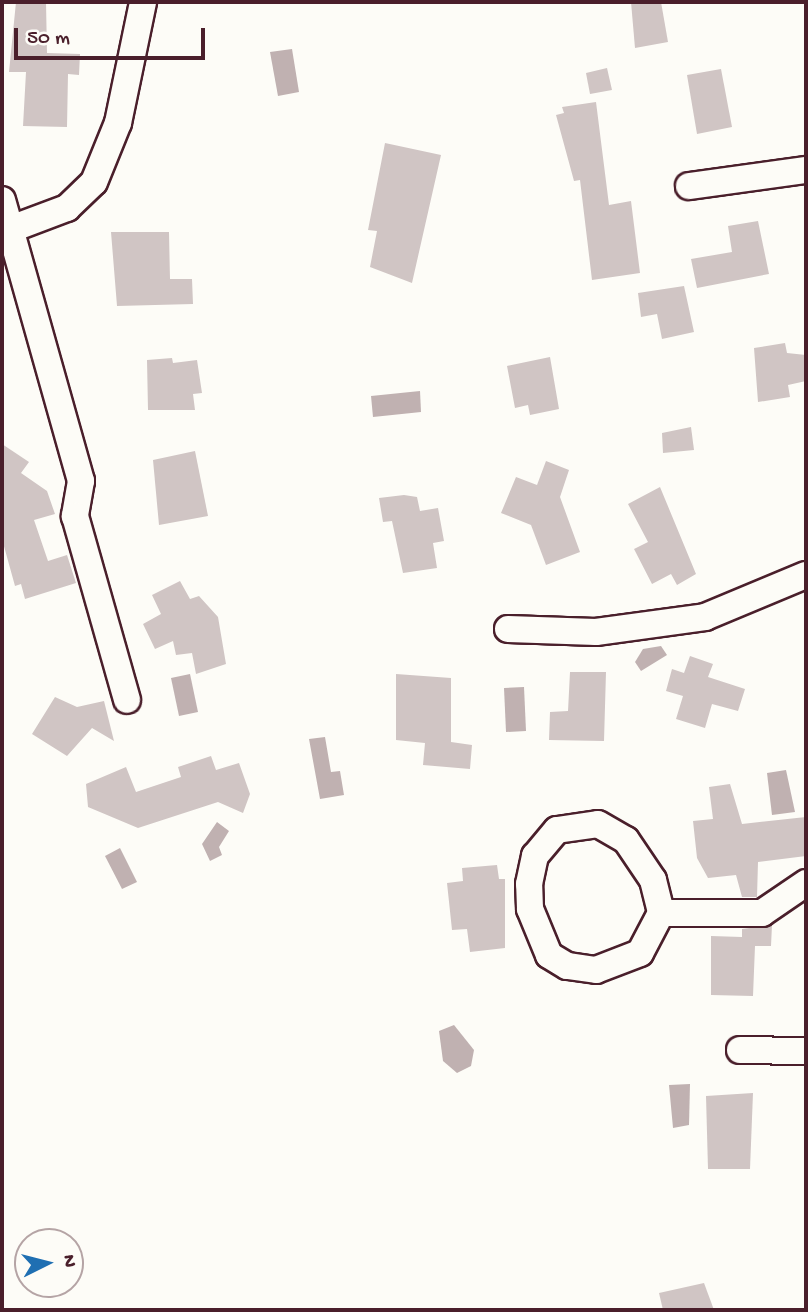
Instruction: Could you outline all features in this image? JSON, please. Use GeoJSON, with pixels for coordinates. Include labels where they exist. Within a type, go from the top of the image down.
{"type":"FeatureCollection","features":[{"type":"Feature","properties":{"kind":"street"},"geometry":{"type":"LineString","coordinates":[[11,229],[67,208],[94,182],[118,122],[144,2]]}},
{"type":"Feature","properties":{"kind":"street"},"geometry":{"type":"LineString","coordinates":[[689,186],[806,170]]}},
{"type":"Feature","properties":{"kind":"street"},"geometry":{"type":"LineString","coordinates":[[2,200],[81,481],[75,516],[127,700]]}},
{"type":"Feature","properties":{"kind":"street"},"geometry":{"type":"LineString","coordinates":[[508,629],[596,632],[705,617],[806,575]]}},
{"type":"Feature","properties":{"kind":"street"},"geometry":{"type":"LineString","coordinates":[[598,824],[626,840],[653,880],[661,914],[640,953],[596,970],[566,966],[549,955],[530,909],[534,856],[557,830],[598,824]]}},
{"type":"Feature","properties":{"kind":"street"},"geometry":{"type":"LineString","coordinates":[[661,914],[762,913],[806,883]]}},
{"type":"Feature","properties":{"kind":"street"},"geometry":{"type":"LineString","coordinates":[[740,1050],[806,1051]]}},
{"type":"Feature","properties":{"kind":"shaded area"},"geometry":{"type":"Polygon","coordinates":[[[292,49],[299,92],[278,96],[270,52],[292,49]]]}},
{"type":"Feature","properties":{"kind":"shaded area"},"geometry":{"type":"Polygon","coordinates":[[[420,391],[421,412],[373,417],[371,396],[420,391]]]}},
{"type":"Feature","properties":{"kind":"shaded area"},"geometry":{"type":"Polygon","coordinates":[[[661,646],[667,655],[641,671],[635,662],[643,649],[661,646]]]}},
{"type":"Feature","properties":{"kind":"shaded area"},"geometry":{"type":"Polygon","coordinates":[[[190,674],[198,712],[179,716],[171,678],[190,674]]]}},
{"type":"Feature","properties":{"kind":"shaded area"},"geometry":{"type":"Polygon","coordinates":[[[524,687],[526,731],[506,732],[504,688],[524,687]]]}},
{"type":"Feature","properties":{"kind":"shaded area"},"geometry":{"type":"Polygon","coordinates":[[[325,737],[331,772],[340,771],[344,795],[320,799],[309,739],[325,737]]]}},
{"type":"Feature","properties":{"kind":"shaded area"},"geometry":{"type":"Polygon","coordinates":[[[786,770],[795,812],[772,815],[767,773],[786,770]]]}},
{"type":"Feature","properties":{"kind":"shaded area"},"geometry":{"type":"Polygon","coordinates":[[[217,822],[229,831],[219,847],[222,855],[210,861],[202,844],[217,822]]]}},
{"type":"Feature","properties":{"kind":"shaded area"},"geometry":{"type":"Polygon","coordinates":[[[120,848],[137,882],[122,889],[105,856],[120,848]]]}},
{"type":"Feature","properties":{"kind":"shaded area"},"geometry":{"type":"Polygon","coordinates":[[[454,1025],[474,1050],[471,1066],[457,1073],[443,1061],[439,1031],[454,1025]]]}},
{"type":"Feature","properties":{"kind":"shaded area"},"geometry":{"type":"Polygon","coordinates":[[[690,1084],[689,1125],[673,1128],[669,1085],[690,1084]]]}},
{"type":"Feature","properties":{"kind":"building"},"geometry":{"type":"Polygon","coordinates":[[[16,2],[46,2],[47,53],[80,54],[79,75],[68,74],[67,127],[23,126],[26,72],[9,72],[16,2]]]}},
{"type":"Feature","properties":{"kind":"building"},"geometry":{"type":"Polygon","coordinates":[[[631,2],[661,2],[668,42],[635,48],[631,2]]]}},
{"type":"Feature","properties":{"kind":"building"},"geometry":{"type":"Polygon","coordinates":[[[607,68],[612,90],[590,94],[586,73],[607,68]]]}},
{"type":"Feature","properties":{"kind":"building"},"geometry":{"type":"Polygon","coordinates":[[[721,69],[732,127],[697,134],[687,75],[721,69]]]}},
{"type":"Feature","properties":{"kind":"building"},"geometry":{"type":"Polygon","coordinates":[[[596,102],[609,205],[631,201],[640,273],[592,280],[580,180],[574,181],[556,115],[564,113],[562,107],[596,102]]]}},
{"type":"Feature","properties":{"kind":"building"},"geometry":{"type":"Polygon","coordinates":[[[385,143],[441,155],[412,283],[370,267],[377,231],[368,230],[385,143]]]}},
{"type":"Feature","properties":{"kind":"building"},"geometry":{"type":"Polygon","coordinates":[[[758,221],[769,274],[697,288],[691,259],[732,252],[728,226],[758,221]]]}},
{"type":"Feature","properties":{"kind":"building"},"geometry":{"type":"Polygon","coordinates":[[[111,232],[169,232],[170,279],[192,279],[193,304],[117,306],[111,232]]]}},
{"type":"Feature","properties":{"kind":"building"},"geometry":{"type":"Polygon","coordinates":[[[684,286],[694,332],[662,339],[657,314],[641,317],[638,293],[684,286]]]}},
{"type":"Feature","properties":{"kind":"building"},"geometry":{"type":"Polygon","coordinates":[[[785,343],[787,353],[806,355],[806,381],[788,385],[790,397],[758,402],[754,348],[785,343]]]}},
{"type":"Feature","properties":{"kind":"building"},"geometry":{"type":"Polygon","coordinates":[[[550,357],[559,409],[530,415],[528,405],[515,408],[507,366],[550,357]]]}},
{"type":"Feature","properties":{"kind":"building"},"geometry":{"type":"Polygon","coordinates":[[[172,358],[173,363],[197,360],[202,393],[193,394],[195,410],[148,410],[147,360],[172,358]]]}},
{"type":"Feature","properties":{"kind":"building"},"geometry":{"type":"Polygon","coordinates":[[[691,427],[694,450],[663,453],[662,433],[691,427]]]}},
{"type":"Feature","properties":{"kind":"building"},"geometry":{"type":"Polygon","coordinates":[[[2,444],[29,462],[21,473],[47,491],[55,514],[34,520],[48,561],[67,555],[76,583],[25,599],[21,584],[15,586],[2,539],[2,444]]]}},
{"type":"Feature","properties":{"kind":"building"},"geometry":{"type":"Polygon","coordinates":[[[195,451],[208,516],[159,525],[153,460],[195,451]]]}},
{"type":"Feature","properties":{"kind":"building"},"geometry":{"type":"Polygon","coordinates":[[[546,461],[569,470],[560,497],[580,552],[546,565],[531,525],[501,513],[516,477],[537,485],[546,461]]]}},
{"type":"Feature","properties":{"kind":"building"},"geometry":{"type":"Polygon","coordinates":[[[660,487],[696,574],[677,585],[671,574],[652,584],[634,549],[648,542],[628,504],[660,487]]]}},
{"type":"Feature","properties":{"kind":"building"},"geometry":{"type":"Polygon","coordinates":[[[404,495],[417,497],[420,511],[438,508],[444,541],[433,543],[437,568],[403,573],[392,521],[383,522],[379,498],[404,495]]]}},
{"type":"Feature","properties":{"kind":"building"},"geometry":{"type":"Polygon","coordinates":[[[180,581],[190,599],[199,596],[218,617],[226,664],[196,674],[192,653],[176,655],[173,641],[155,649],[143,624],[161,614],[152,595],[180,581]]]}},
{"type":"Feature","properties":{"kind":"building"},"geometry":{"type":"Polygon","coordinates":[[[690,656],[713,664],[708,677],[745,689],[738,711],[712,704],[705,728],[676,719],[683,696],[666,691],[672,669],[684,673],[690,656]]]}},
{"type":"Feature","properties":{"kind":"building"},"geometry":{"type":"Polygon","coordinates":[[[570,672],[606,672],[604,741],[549,740],[550,712],[568,711],[570,672]]]}},
{"type":"Feature","properties":{"kind":"building"},"geometry":{"type":"Polygon","coordinates":[[[396,674],[451,678],[451,742],[472,745],[470,769],[423,765],[425,743],[396,740],[396,674]]]}},
{"type":"Feature","properties":{"kind":"building"},"geometry":{"type":"Polygon","coordinates":[[[55,697],[77,707],[104,701],[114,741],[92,728],[67,756],[32,734],[55,697]]]}},
{"type":"Feature","properties":{"kind":"building"},"geometry":{"type":"Polygon","coordinates":[[[211,756],[216,770],[239,763],[250,794],[243,813],[218,802],[138,828],[88,807],[86,784],[126,767],[136,792],[181,777],[178,767],[211,756]]]}},
{"type":"Feature","properties":{"kind":"building"},"geometry":{"type":"Polygon","coordinates":[[[730,784],[742,824],[806,817],[806,856],[758,862],[757,897],[742,897],[736,875],[708,878],[697,858],[693,821],[713,819],[709,787],[730,784]]]}},
{"type":"Feature","properties":{"kind":"building"},"geometry":{"type":"Polygon","coordinates":[[[497,865],[499,879],[505,879],[505,948],[470,952],[467,929],[452,930],[447,883],[463,881],[462,868],[497,865]]]}},
{"type":"Feature","properties":{"kind":"building"},"geometry":{"type":"Polygon","coordinates":[[[772,925],[771,946],[755,946],[753,996],[711,995],[711,936],[742,937],[742,929],[772,925]]]}},
{"type":"Feature","properties":{"kind":"building"},"geometry":{"type":"Polygon","coordinates":[[[753,1093],[750,1169],[708,1169],[706,1096],[753,1093]]]}},
{"type":"Feature","properties":{"kind":"building"},"geometry":{"type":"Polygon","coordinates":[[[704,1283],[714,1310],[663,1310],[659,1293],[704,1283]]]}}]}
